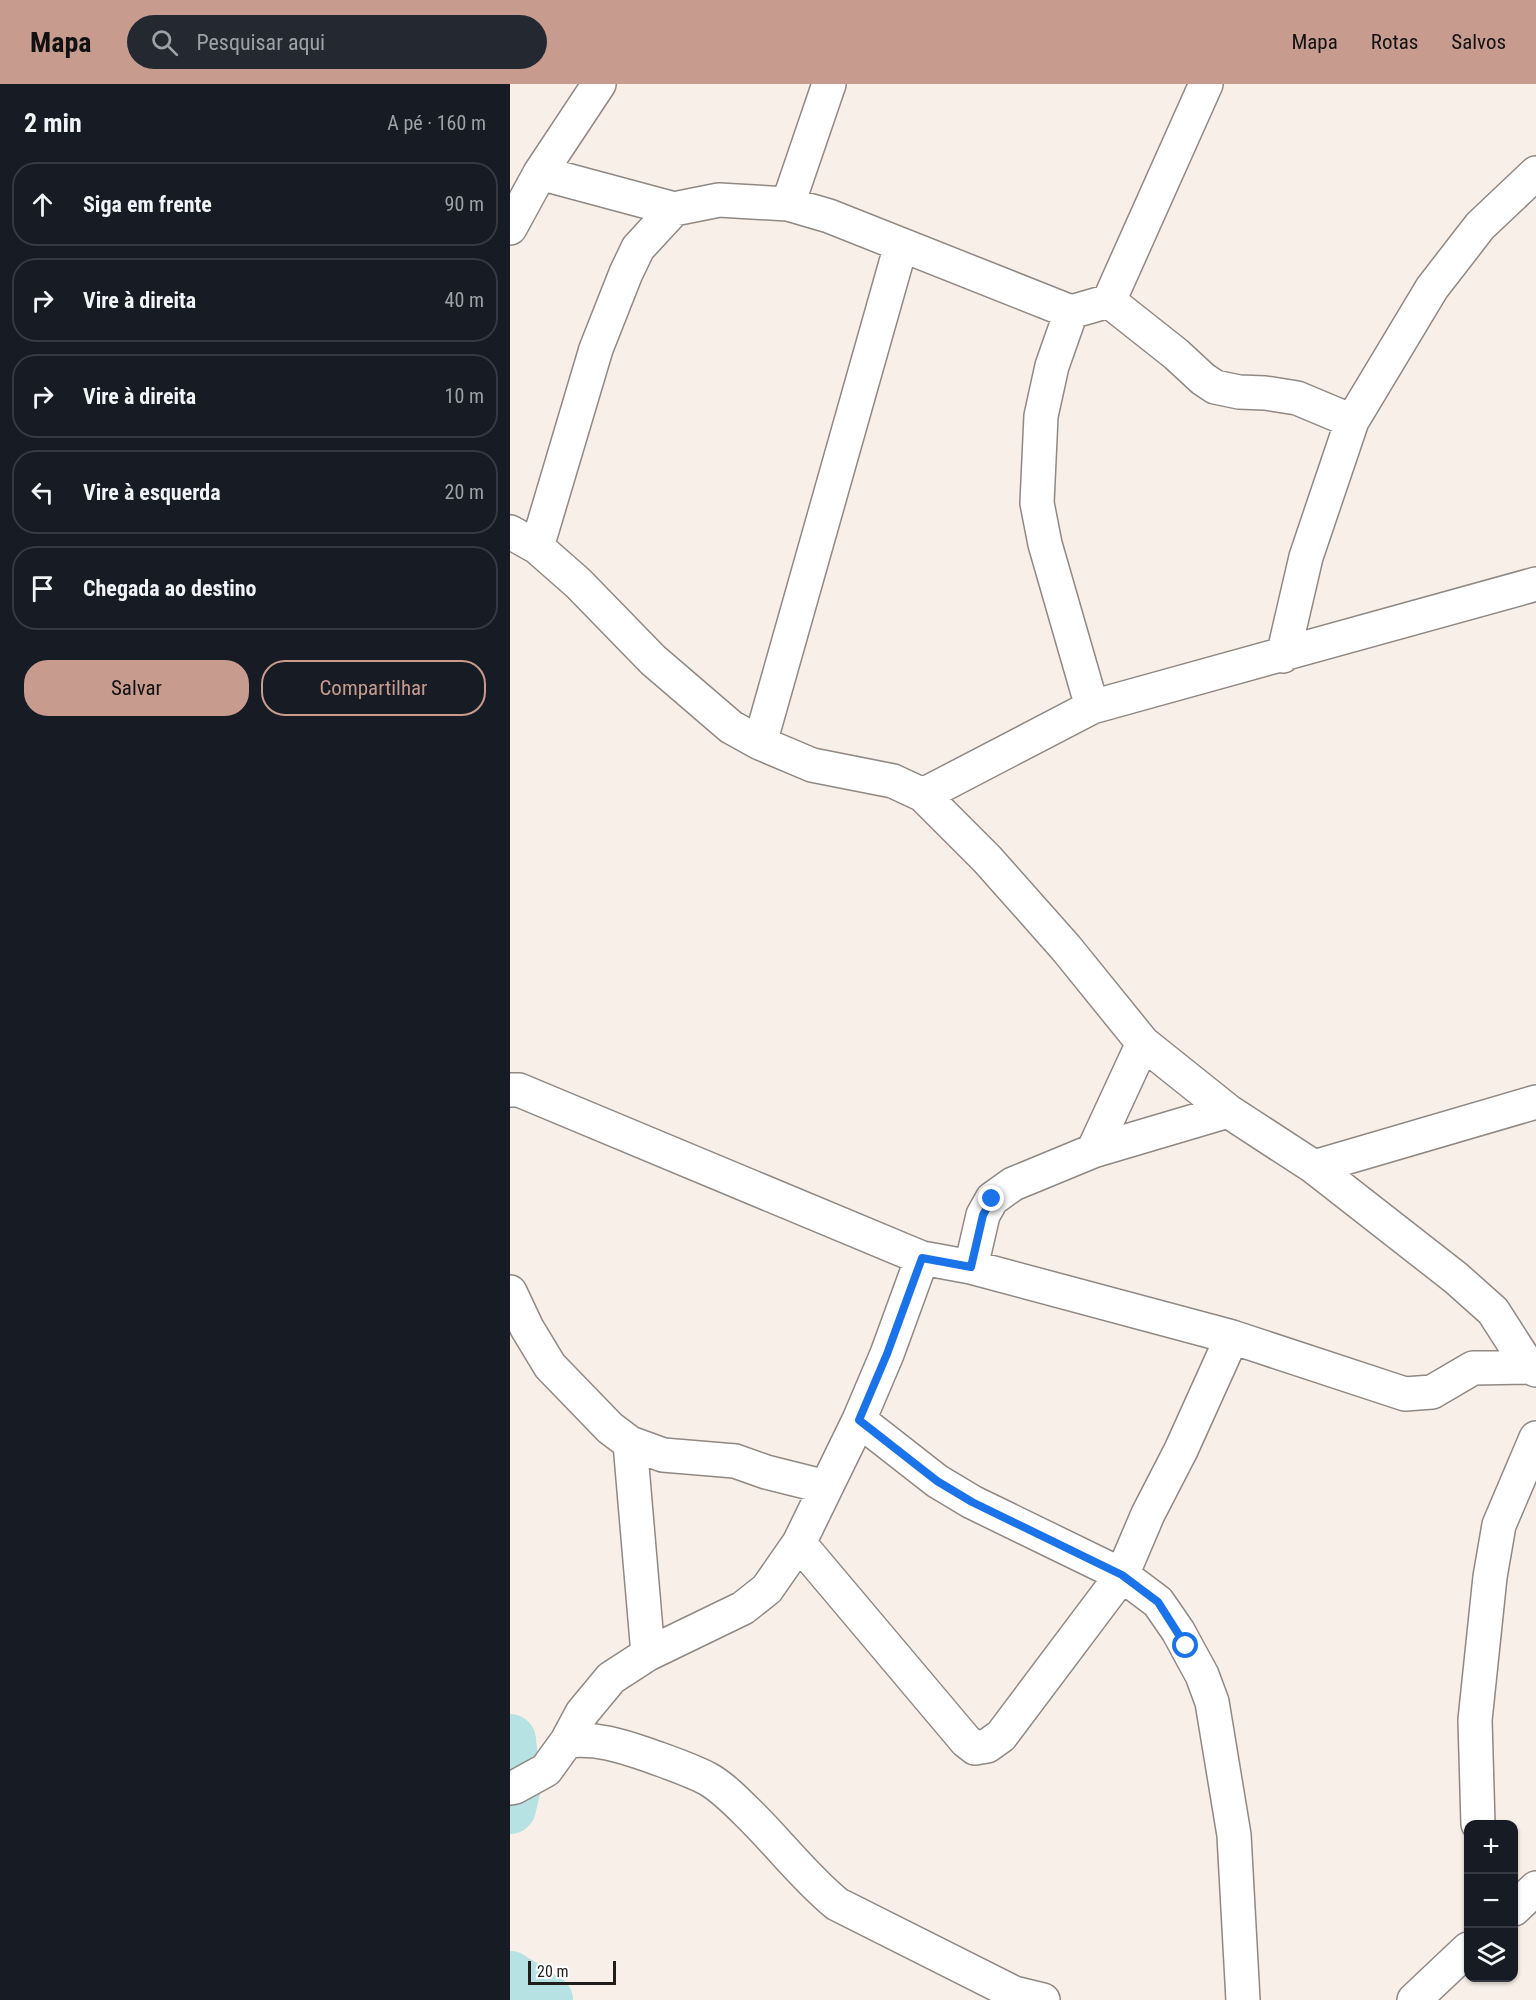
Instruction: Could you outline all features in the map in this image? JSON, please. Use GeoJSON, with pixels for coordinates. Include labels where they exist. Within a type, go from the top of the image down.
{"type":"FeatureCollection","features":[{"type":"Feature","properties":{"kind":"street"},"geometry":{"type":"LineString","coordinates":[[510,228],[540,173],[599,84]]}},
{"type":"Feature","properties":{"kind":"street"},"geometry":{"type":"LineString","coordinates":[[788,204],[829,84]]}},
{"type":"Feature","properties":{"kind":"street"},"geometry":{"type":"LineString","coordinates":[[540,173],[674,209],[719,200],[788,204],[829,216],[1071,312],[1109,301],[1206,84]]}},
{"type":"Feature","properties":{"kind":"street"},"geometry":{"type":"LineString","coordinates":[[1283,656],[1306,556],[1352,421],[1432,288],[1480,225],[1536,173]]}},
{"type":"Feature","properties":{"kind":"street"},"geometry":{"type":"LineString","coordinates":[[674,209],[638,248],[626,273],[524,540],[578,584],[653,660],[731,727],[760,743],[812,765],[892,781],[922,795],[987,859],[1066,948],[1143,1043],[1227,1111],[1314,1167],[1456,1278],[1493,1311],[1533,1369]]}},
{"type":"Feature","properties":{"kind":"street"},"geometry":{"type":"LineString","coordinates":[[760,743],[901,245]]}},
{"type":"Feature","properties":{"kind":"street"},"geometry":{"type":"LineString","coordinates":[[1109,301],[1215,387],[1297,398],[1352,421]]}},
{"type":"Feature","properties":{"kind":"street"},"geometry":{"type":"LineString","coordinates":[[1071,312],[1052,366],[1041,416],[1037,503],[1045,544],[1092,707]]}},
{"type":"Feature","properties":{"kind":"street"},"geometry":{"type":"LineString","coordinates":[[922,795],[1092,707],[1283,656],[1536,584]]}},
{"type":"Feature","properties":{"kind":"street"},"geometry":{"type":"LineString","coordinates":[[1094,1151],[1143,1043]]}},
{"type":"Feature","properties":{"kind":"street"},"geometry":{"type":"LineString","coordinates":[[510,1090],[519,1090],[922,1258],[971,1267],[1232,1337],[1405,1394],[1432,1392],[1473,1368],[1533,1369]]}},
{"type":"Feature","properties":{"kind":"street"},"geometry":{"type":"LineString","coordinates":[[1314,1167],[1536,1102]]}},
{"type":"Feature","properties":{"kind":"street"},"geometry":{"type":"LineString","coordinates":[[971,1267],[983,1215],[992,1199],[1013,1184],[1094,1151],[1227,1111]]}},
{"type":"Feature","properties":{"kind":"street"},"geometry":{"type":"LineString","coordinates":[[510,1788],[546,1770],[567,1741],[582,1713],[611,1678],[648,1654],[743,1608],[767,1589],[799,1543],[859,1420],[887,1354],[922,1258]]}},
{"type":"Feature","properties":{"kind":"street"},"geometry":{"type":"LineString","coordinates":[[510,1292],[527,1328],[550,1366],[610,1428],[630,1443],[663,1455],[735,1461],[766,1472],[826,1487]]}},
{"type":"Feature","properties":{"kind":"street"},"geometry":{"type":"LineString","coordinates":[[799,1543],[966,1741],[975,1748],[987,1746],[1001,1736],[1122,1575],[1148,1514],[1182,1450],[1232,1337]]}},
{"type":"Feature","properties":{"kind":"street"},"geometry":{"type":"LineString","coordinates":[[859,1420],[937,1481],[972,1502],[1122,1575],[1158,1602],[1178,1631],[1197,1666],[1212,1702],[1234,1835],[1243,2000]]}},
{"type":"Feature","properties":{"kind":"street"},"geometry":{"type":"LineString","coordinates":[[1478,1820],[1475,1720],[1490,1577],[1499,1525],[1536,1438]]}},
{"type":"Feature","properties":{"kind":"street"},"geometry":{"type":"LineString","coordinates":[[630,1443],[648,1654]]}},
{"type":"Feature","properties":{"kind":"street"},"geometry":{"type":"LineString","coordinates":[[567,1741],[588,1739],[616,1744],[666,1761],[708,1779],[734,1799],[762,1826],[815,1886],[837,1904],[1014,1993],[1043,2000]]}},
{"type":"Feature","properties":{"kind":"street"},"geometry":{"type":"LineString","coordinates":[[1518,1905],[1536,1888]]}},
{"type":"Feature","properties":{"kind":"street"},"geometry":{"type":"LineString","coordinates":[[1414,2000],[1464,1953]]}},
{"type":"Feature","properties":{"kind":"waterway"},"geometry":{"type":"LineString","coordinates":[[510,1740],[515,1787],[510,1808]]}},
{"type":"Feature","properties":{"kind":"waterway"},"geometry":{"type":"LineString","coordinates":[[510,1977],[547,2000]]}},
{"type":"Feature","properties":{"kind":"route"},"geometry":{"type":"LineString","coordinates":[[992,1199],[983,1215],[971,1267],[922,1258],[887,1354],[859,1420],[937,1481],[972,1502],[1122,1575],[1158,1602],[1186,1646]]}}]}
